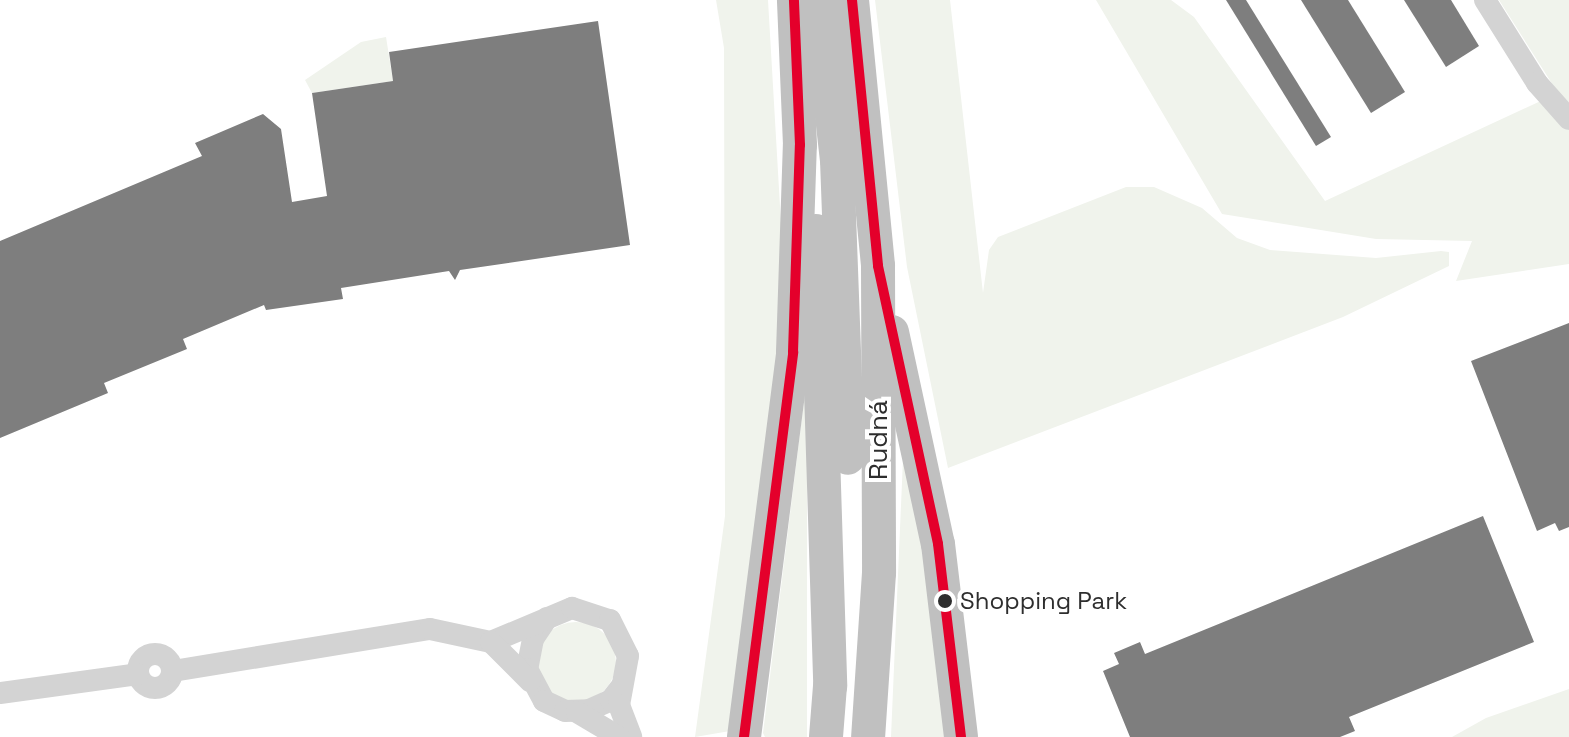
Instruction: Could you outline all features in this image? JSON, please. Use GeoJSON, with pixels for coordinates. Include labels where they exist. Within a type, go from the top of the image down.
{"type":"FeatureCollection","features":[{"type":"Feature","properties":{"kind":"highway"},"geometry":{"type":"LineString","coordinates":[[742,733],[793,352],[800,145],[794,0]]}},
{"type":"Feature","properties":{"kind":"highway"},"geometry":{"type":"LineString","coordinates":[[794,0],[823,327],[826,737]]}},
{"type":"Feature","properties":{"kind":"highway","name":"Rudná"},"geometry":{"type":"LineString","coordinates":[[819,0],[837,160],[848,382],[840,737]]}},
{"type":"Feature","properties":{"kind":"highway","name":"Rudná"},"geometry":{"type":"LineString","coordinates":[[852,0],[878,266],[879,573],[868,737]]}},
{"type":"Feature","properties":{"kind":"highway"},"geometry":{"type":"LineString","coordinates":[[878,266],[938,544],[961,737]]}},
{"type":"Feature","properties":{"kind":"street"},"geometry":{"type":"LineString","coordinates":[[1485,0],[1537,83],[1569,119]]}},
{"type":"Feature","properties":{"kind":"street"},"geometry":{"type":"LineString","coordinates":[[0,693],[138,674],[143,658],[156,653],[168,658],[173,671],[421,629],[491,642],[572,608],[610,620],[628,656],[619,705],[631,737]]}},
{"type":"Feature","properties":{"kind":"street"},"geometry":{"type":"LineString","coordinates":[[530,681],[528,657],[547,618]]}},
{"type":"Feature","properties":{"kind":"street"},"geometry":{"type":"LineString","coordinates":[[491,642],[530,681],[544,701],[577,712],[619,737]]}},
{"type":"Feature","properties":{"kind":"street"},"geometry":{"type":"LineString","coordinates":[[577,712],[611,700],[622,686]]}},
{"type":"Feature","properties":{"kind":"shaded area"},"geometry":{"type":"Polygon","coordinates":[[[716,0],[768,0],[785,292],[730,731],[695,737],[725,516],[724,48],[716,0]]]}},
{"type":"Feature","properties":{"kind":"shaded area"},"geometry":{"type":"Polygon","coordinates":[[[875,0],[950,0],[983,293],[989,250],[998,237],[1126,187],[1154,187],[1202,208],[1237,238],[1270,250],[1376,258],[1441,251],[1449,252],[1449,266],[1343,317],[948,468],[907,267],[875,0]]]}},
{"type":"Feature","properties":{"kind":"shaded area"},"geometry":{"type":"Polygon","coordinates":[[[1096,0],[1171,0],[1194,17],[1325,201],[1558,93],[1499,0],[1569,0],[1569,264],[1456,281],[1472,241],[1376,239],[1222,214],[1096,0]]]}},
{"type":"Feature","properties":{"kind":"shaded area"},"geometry":{"type":"Polygon","coordinates":[[[386,37],[393,81],[312,93],[305,80],[361,42],[386,37]]]}},
{"type":"Feature","properties":{"kind":"shaded area"},"geometry":{"type":"Polygon","coordinates":[[[807,377],[807,737],[765,737],[763,733],[807,377]]]}},
{"type":"Feature","properties":{"kind":"shaded area"},"geometry":{"type":"Polygon","coordinates":[[[904,436],[951,735],[950,737],[891,737],[904,436]]]}},
{"type":"Feature","properties":{"kind":"shaded area"},"geometry":{"type":"Polygon","coordinates":[[[568,622],[584,622],[598,628],[610,640],[616,662],[610,684],[598,696],[584,702],[568,702],[554,696],[542,684],[536,670],[536,654],[542,640],[554,628],[568,622]]]}},
{"type":"Feature","properties":{"kind":"shaded area"},"geometry":{"type":"Polygon","coordinates":[[[1569,689],[1569,737],[1452,737],[1486,718],[1569,689]]]}},
{"type":"Feature","properties":{"kind":"building"},"geometry":{"type":"Polygon","coordinates":[[[1226,0],[1246,0],[1331,137],[1316,146],[1226,0]]]}},
{"type":"Feature","properties":{"kind":"building"},"geometry":{"type":"Polygon","coordinates":[[[1301,0],[1348,0],[1405,92],[1371,113],[1301,0]]]}},
{"type":"Feature","properties":{"kind":"building"},"geometry":{"type":"Polygon","coordinates":[[[1404,0],[1451,0],[1479,46],[1446,67],[1404,0]]]}},
{"type":"Feature","properties":{"kind":"building"},"geometry":{"type":"Polygon","coordinates":[[[598,21],[630,245],[460,270],[455,280],[449,271],[341,288],[343,299],[266,310],[264,305],[183,339],[187,349],[104,383],[108,393],[0,438],[0,241],[202,156],[195,143],[263,114],[281,129],[292,202],[327,196],[312,93],[393,81],[389,52],[598,21]]]}},
{"type":"Feature","properties":{"kind":"building"},"geometry":{"type":"Polygon","coordinates":[[[1569,323],[1569,527],[1559,531],[1555,523],[1537,531],[1471,361],[1569,323]]]}},
{"type":"Feature","properties":{"kind":"building"},"geometry":{"type":"Polygon","coordinates":[[[1483,516],[1534,642],[1349,717],[1355,731],[1340,737],[1130,737],[1103,671],[1119,664],[1114,653],[1140,642],[1145,654],[1483,516]]]}},
{"type":"Feature","properties":{"kind":"transit line"},"geometry":{"type":"LineString","coordinates":[[744,737],[793,352],[800,145],[794,0]]}},
{"type":"Feature","properties":{"kind":"transit line"},"geometry":{"type":"LineString","coordinates":[[852,0],[878,266],[938,544],[961,737]]}},
{"type":"Feature","properties":{"kind":"place","name":"Shopping Park"},"geometry":{"type":"Point","coordinates":[945,601]}}]}
